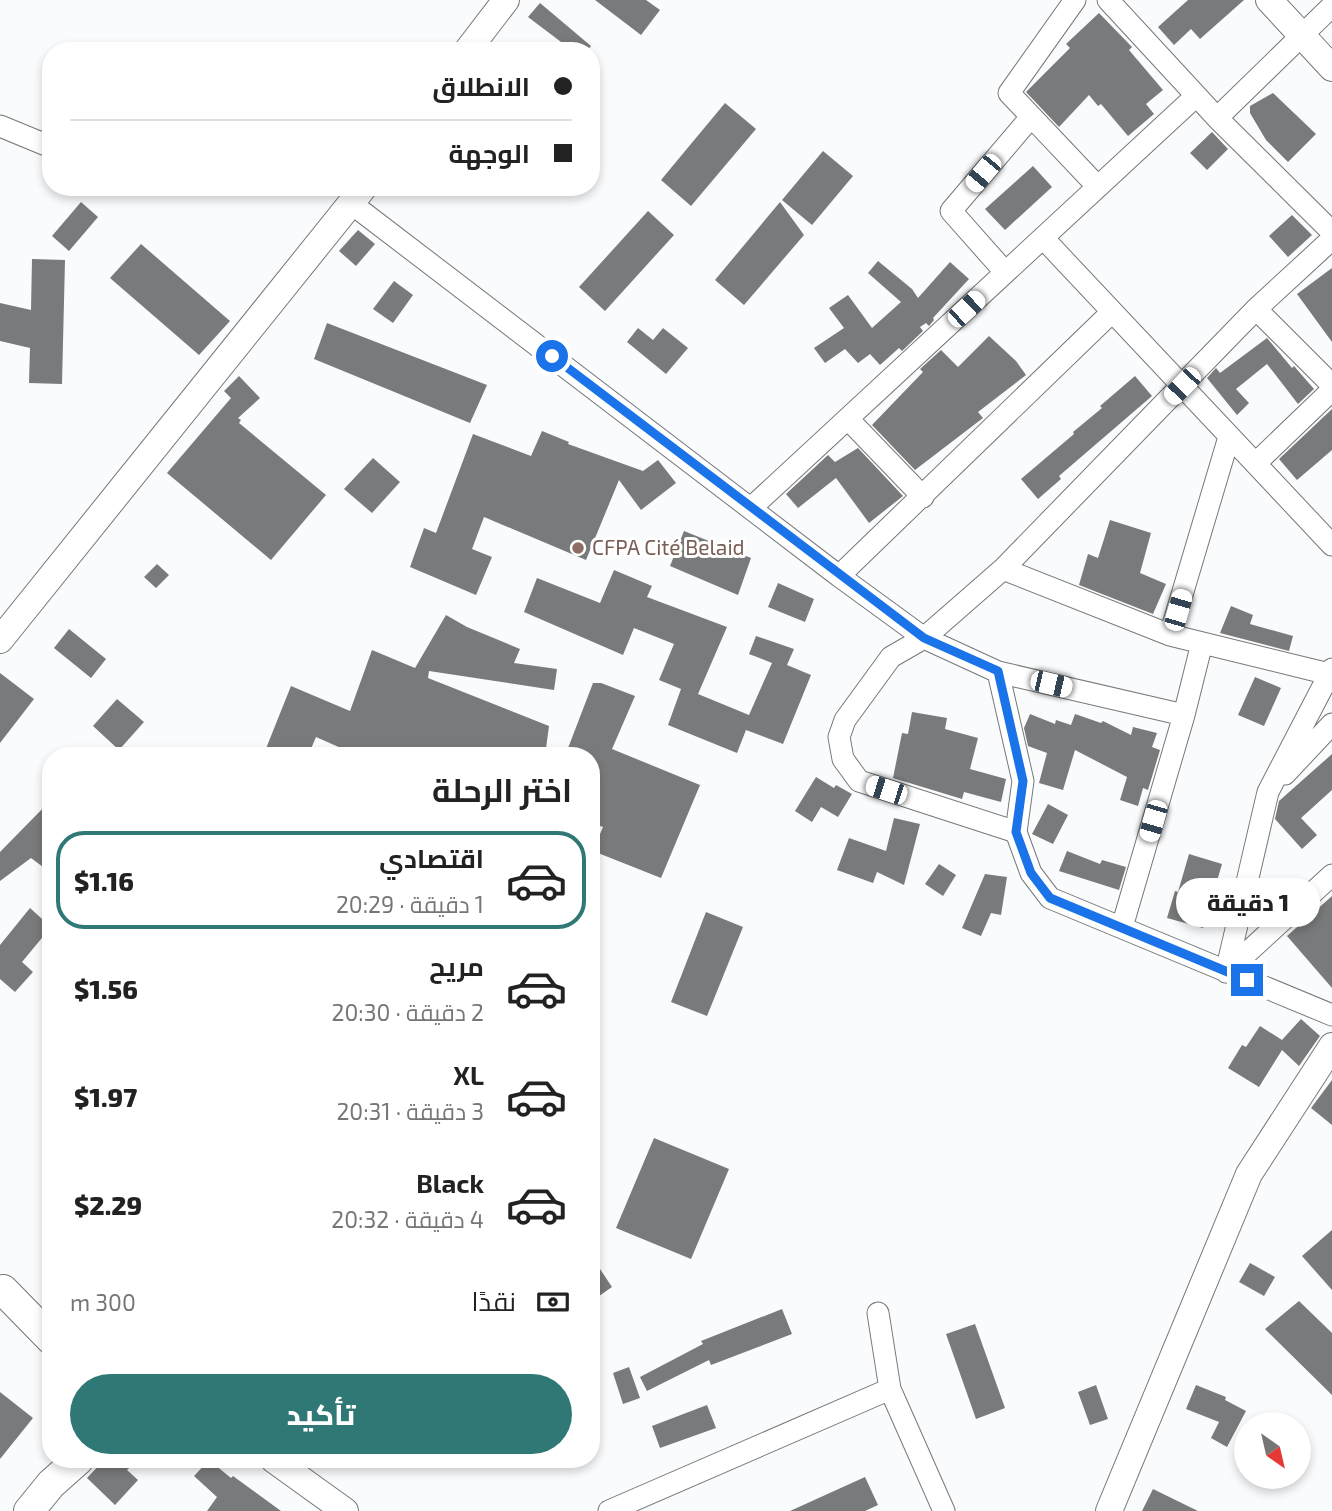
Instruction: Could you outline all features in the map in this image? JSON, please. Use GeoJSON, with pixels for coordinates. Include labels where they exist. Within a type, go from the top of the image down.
{"type":"FeatureCollection","features":[{"type":"Feature","properties":{"kind":"main road"},"geometry":{"type":"LineString","coordinates":[[2,1289],[42,1315]]}},
{"type":"Feature","properties":{"kind":"main road"},"geometry":{"type":"LineString","coordinates":[[2,1289],[42,1330]]}},
{"type":"Feature","properties":{"kind":"main road"},"geometry":{"type":"LineString","coordinates":[[29,1511],[54,1472]]}},
{"type":"Feature","properties":{"kind":"street"},"geometry":{"type":"LineString","coordinates":[[474,42],[506,0]]}},
{"type":"Feature","properties":{"kind":"street"},"geometry":{"type":"LineString","coordinates":[[1075,0],[1009,93],[1098,187]]}},
{"type":"Feature","properties":{"kind":"street"},"geometry":{"type":"LineString","coordinates":[[1108,0],[1217,118],[1332,232]]}},
{"type":"Feature","properties":{"kind":"street"},"geometry":{"type":"LineString","coordinates":[[1269,0],[1332,68]]}},
{"type":"Feature","properties":{"kind":"street"},"geometry":{"type":"LineString","coordinates":[[1217,118],[1332,6]]}},
{"type":"Feature","properties":{"kind":"street"},"geometry":{"type":"LineString","coordinates":[[751,508],[1196,96]]}},
{"type":"Feature","properties":{"kind":"street"},"geometry":{"type":"LineString","coordinates":[[1005,272],[951,211],[1031,117]]}},
{"type":"Feature","properties":{"kind":"street"},"geometry":{"type":"LineString","coordinates":[[0,126],[42,143]]}},
{"type":"Feature","properties":{"kind":"street"},"geometry":{"type":"LineString","coordinates":[[0,640],[357,196]]}},
{"type":"Feature","properties":{"kind":"street"},"geometry":{"type":"LineString","coordinates":[[359,196],[751,508],[924,638],[998,671],[1184,715]]}},
{"type":"Feature","properties":{"kind":"street"},"geometry":{"type":"LineString","coordinates":[[1043,238],[1332,545]]}},
{"type":"Feature","properties":{"kind":"street"},"geometry":{"type":"LineString","coordinates":[[1016,832],[859,781],[843,759],[839,737],[845,720],[891,657],[924,638],[1003,569],[1256,309],[1332,239]]}},
{"type":"Feature","properties":{"kind":"street"},"geometry":{"type":"LineString","coordinates":[[1256,309],[1332,388],[1256,463]]}},
{"type":"Feature","properties":{"kind":"street"},"geometry":{"type":"LineString","coordinates":[[839,576],[1112,312]]}},
{"type":"Feature","properties":{"kind":"street"},"geometry":{"type":"LineString","coordinates":[[848,419],[923,497]]}},
{"type":"Feature","properties":{"kind":"street"},"geometry":{"type":"LineString","coordinates":[[1170,635],[1230,437]]}},
{"type":"Feature","properties":{"kind":"street"},"geometry":{"type":"LineString","coordinates":[[1003,569],[1170,635],[1330,672],[1268,792],[1226,972]]}},
{"type":"Feature","properties":{"kind":"street"},"geometry":{"type":"LineString","coordinates":[[1122,926],[1184,715],[1202,643]]}},
{"type":"Feature","properties":{"kind":"street"},"geometry":{"type":"LineString","coordinates":[[998,671],[1023,781],[1016,832],[1031,873],[1050,898],[1332,1015]]}},
{"type":"Feature","properties":{"kind":"street"},"geometry":{"type":"LineString","coordinates":[[1268,792],[1332,724]]}},
{"type":"Feature","properties":{"kind":"street"},"geometry":{"type":"LineString","coordinates":[[1226,972],[1332,875]]}},
{"type":"Feature","properties":{"kind":"street"},"geometry":{"type":"LineString","coordinates":[[1109,1511],[1249,1174],[1332,1046]]}},
{"type":"Feature","properties":{"kind":"street"},"geometry":{"type":"LineString","coordinates":[[878,1313],[890,1390],[944,1511]]}},
{"type":"Feature","properties":{"kind":"street"},"geometry":{"type":"LineString","coordinates":[[609,1511],[890,1390]]}},
{"type":"Feature","properties":{"kind":"street"},"geometry":{"type":"LineString","coordinates":[[285,1468],[345,1511]]}},
{"type":"Feature","properties":{"kind":"building"},"geometry":{"type":"Polygon","coordinates":[[[595,0],[646,0],[660,10],[641,35],[595,0]]]}},
{"type":"Feature","properties":{"kind":"building"},"geometry":{"type":"Polygon","coordinates":[[[1188,0],[1244,0],[1200,39],[1191,29],[1174,45],[1158,27],[1188,0]]]}},
{"type":"Feature","properties":{"kind":"building"},"geometry":{"type":"Polygon","coordinates":[[[540,3],[586,42],[561,42],[528,17],[540,3]]]}},
{"type":"Feature","properties":{"kind":"building"},"geometry":{"type":"Polygon","coordinates":[[[1099,13],[1132,47],[1129,50],[1163,90],[1146,104],[1154,114],[1128,136],[1101,104],[1098,106],[1089,95],[1059,127],[1026,92],[1070,48],[1066,44],[1099,13]]]}},
{"type":"Feature","properties":{"kind":"building"},"geometry":{"type":"Polygon","coordinates":[[[1273,93],[1316,134],[1288,162],[1266,140],[1250,113],[1250,106],[1273,93]]]}},
{"type":"Feature","properties":{"kind":"building"},"geometry":{"type":"Polygon","coordinates":[[[725,103],[756,129],[691,206],[661,180],[725,103]]]}},
{"type":"Feature","properties":{"kind":"building"},"geometry":{"type":"Polygon","coordinates":[[[1212,132],[1228,149],[1207,170],[1190,153],[1212,132]]]}},
{"type":"Feature","properties":{"kind":"building"},"geometry":{"type":"Polygon","coordinates":[[[823,151],[853,176],[812,225],[782,200],[823,151]]]}},
{"type":"Feature","properties":{"kind":"building"},"geometry":{"type":"Polygon","coordinates":[[[1033,166],[1052,187],[1005,230],[985,209],[1033,166]]]}},
{"type":"Feature","properties":{"kind":"building"},"geometry":{"type":"Polygon","coordinates":[[[81,202],[98,217],[69,251],[52,236],[81,202]]]}},
{"type":"Feature","properties":{"kind":"building"},"geometry":{"type":"Polygon","coordinates":[[[780,202],[804,235],[744,305],[715,280],[780,202]]]}},
{"type":"Feature","properties":{"kind":"building"},"geometry":{"type":"Polygon","coordinates":[[[648,211],[674,235],[605,311],[579,287],[648,211]]]}},
{"type":"Feature","properties":{"kind":"building"},"geometry":{"type":"Polygon","coordinates":[[[1292,215],[1312,235],[1288,257],[1269,236],[1292,215]]]}},
{"type":"Feature","properties":{"kind":"building"},"geometry":{"type":"Polygon","coordinates":[[[358,230],[375,244],[356,266],[339,251],[358,230]]]}},
{"type":"Feature","properties":{"kind":"building"},"geometry":{"type":"Polygon","coordinates":[[[141,244],[230,321],[199,355],[110,278],[141,244]]]}},
{"type":"Feature","properties":{"kind":"building"},"geometry":{"type":"Polygon","coordinates":[[[32,259],[65,260],[62,384],[29,383],[30,348],[0,341],[0,303],[31,310],[32,259]]]}},
{"type":"Feature","properties":{"kind":"building"},"geometry":{"type":"Polygon","coordinates":[[[878,261],[912,289],[918,298],[950,262],[969,279],[933,318],[929,326],[926,323],[920,327],[923,331],[902,351],[899,348],[880,365],[870,354],[858,363],[845,349],[825,363],[814,348],[844,328],[829,308],[848,295],[872,328],[901,302],[868,273],[878,261]]]}},
{"type":"Feature","properties":{"kind":"building"},"geometry":{"type":"Polygon","coordinates":[[[1332,268],[1332,342],[1297,294],[1332,268]]]}},
{"type":"Feature","properties":{"kind":"building"},"geometry":{"type":"Polygon","coordinates":[[[394,281],[413,295],[393,323],[373,309],[394,281]]]}},
{"type":"Feature","properties":{"kind":"building"},"geometry":{"type":"Polygon","coordinates":[[[327,323],[487,385],[470,423],[314,359],[327,323]]]}},
{"type":"Feature","properties":{"kind":"building"},"geometry":{"type":"Polygon","coordinates":[[[638,328],[653,340],[663,328],[688,348],[666,374],[627,342],[638,328]]]}},
{"type":"Feature","properties":{"kind":"building"},"geometry":{"type":"Polygon","coordinates":[[[989,336],[1016,361],[1026,375],[978,412],[983,418],[915,470],[872,425],[923,372],[920,369],[941,350],[958,367],[989,336]]]}},
{"type":"Feature","properties":{"kind":"building"},"geometry":{"type":"Polygon","coordinates":[[[1267,338],[1314,389],[1298,404],[1267,364],[1236,389],[1249,403],[1237,415],[1207,378],[1216,368],[1220,373],[1267,338]]]}},
{"type":"Feature","properties":{"kind":"building"},"geometry":{"type":"Polygon","coordinates":[[[239,376],[260,398],[238,418],[241,420],[239,423],[326,495],[271,560],[167,473],[231,398],[224,391],[239,376]]]}},
{"type":"Feature","properties":{"kind":"building"},"geometry":{"type":"Polygon","coordinates":[[[1135,376],[1152,396],[1059,476],[1061,479],[1038,499],[1021,479],[1074,434],[1073,432],[1102,408],[1100,406],[1135,376]]]}},
{"type":"Feature","properties":{"kind":"building"},"geometry":{"type":"Polygon","coordinates":[[[1332,409],[1332,450],[1297,480],[1279,459],[1332,409]]]}},
{"type":"Feature","properties":{"kind":"building"},"geometry":{"type":"Polygon","coordinates":[[[542,431],[569,442],[568,444],[643,471],[658,460],[676,483],[641,510],[619,480],[586,560],[484,517],[472,549],[492,557],[476,595],[410,567],[424,528],[436,533],[473,434],[531,456],[542,431]]]}},
{"type":"Feature","properties":{"kind":"building"},"geometry":{"type":"Polygon","coordinates":[[[858,448],[903,496],[869,523],[836,478],[798,508],[786,494],[828,455],[835,462],[858,448]]]}},
{"type":"Feature","properties":{"kind":"building"},"geometry":{"type":"Polygon","coordinates":[[[373,458],[400,482],[372,513],[344,489],[373,458]]]}},
{"type":"Feature","properties":{"kind":"building"},"geometry":{"type":"Polygon","coordinates":[[[1110,520],[1151,533],[1140,573],[1166,584],[1153,614],[1079,585],[1088,554],[1098,558],[1110,520]]]}},
{"type":"Feature","properties":{"kind":"building"},"geometry":{"type":"Polygon","coordinates":[[[684,531],[751,558],[738,595],[670,566],[684,531]]]}},
{"type":"Feature","properties":{"kind":"building"},"geometry":{"type":"Polygon","coordinates":[[[157,564],[169,575],[156,588],[144,577],[157,564]]]}},
{"type":"Feature","properties":{"kind":"building"},"geometry":{"type":"Polygon","coordinates":[[[614,570],[652,586],[647,597],[727,627],[698,694],[749,715],[772,663],[749,654],[756,636],[794,649],[787,665],[811,675],[783,744],[746,730],[737,753],[668,725],[681,689],[659,680],[674,644],[634,628],[623,655],[524,612],[537,578],[600,603],[614,570]]]}},
{"type":"Feature","properties":{"kind":"building"},"geometry":{"type":"Polygon","coordinates":[[[778,583],[814,599],[805,622],[768,607],[778,583]]]}},
{"type":"Feature","properties":{"kind":"building"},"geometry":{"type":"Polygon","coordinates":[[[1231,606],[1253,615],[1250,624],[1293,636],[1289,651],[1220,633],[1231,606]]]}},
{"type":"Feature","properties":{"kind":"building"},"geometry":{"type":"Polygon","coordinates":[[[446,615],[467,627],[520,649],[514,663],[557,669],[554,690],[429,671],[428,678],[549,726],[546,747],[339,747],[316,737],[312,747],[267,747],[291,686],[350,711],[372,650],[415,668],[446,615]]]}},
{"type":"Feature","properties":{"kind":"building"},"geometry":{"type":"Polygon","coordinates":[[[69,629],[106,659],[91,678],[54,648],[69,629]]]}},
{"type":"Feature","properties":{"kind":"building"},"geometry":{"type":"Polygon","coordinates":[[[0,673],[34,699],[0,743],[0,673]]]}},
{"type":"Feature","properties":{"kind":"building"},"geometry":{"type":"Polygon","coordinates":[[[1255,677],[1281,688],[1264,726],[1238,715],[1255,677]]]}},
{"type":"Feature","properties":{"kind":"building"},"geometry":{"type":"Polygon","coordinates":[[[593,683],[601,683],[635,696],[612,749],[700,785],[661,878],[600,854],[600,834],[603,827],[600,826],[600,747],[568,747],[593,683]]]}},
{"type":"Feature","properties":{"kind":"building"},"geometry":{"type":"Polygon","coordinates":[[[117,699],[144,722],[122,747],[116,747],[93,726],[117,699]]]}},
{"type":"Feature","properties":{"kind":"building"},"geometry":{"type":"Polygon","coordinates":[[[912,712],[947,718],[945,729],[978,738],[970,769],[1006,779],[1001,802],[964,792],[962,799],[893,778],[902,733],[908,734],[912,712]]]}},
{"type":"Feature","properties":{"kind":"building"},"geometry":{"type":"Polygon","coordinates":[[[1030,714],[1055,724],[1056,720],[1071,725],[1075,714],[1101,723],[1103,721],[1131,735],[1133,727],[1157,733],[1152,747],[1160,750],[1148,790],[1143,788],[1138,806],[1120,800],[1127,777],[1075,750],[1063,790],[1039,783],[1047,753],[1028,746],[1024,728],[1030,714]]]}},
{"type":"Feature","properties":{"kind":"building"},"geometry":{"type":"Polygon","coordinates":[[[1332,754],[1332,790],[1301,818],[1317,835],[1302,849],[1275,819],[1279,801],[1332,754]]]}},
{"type":"Feature","properties":{"kind":"building"},"geometry":{"type":"Polygon","coordinates":[[[816,777],[834,788],[836,785],[852,794],[838,817],[821,807],[812,822],[795,811],[816,777]]]}},
{"type":"Feature","properties":{"kind":"building"},"geometry":{"type":"Polygon","coordinates":[[[1048,804],[1068,815],[1053,844],[1032,834],[1048,804]]]}},
{"type":"Feature","properties":{"kind":"building"},"geometry":{"type":"Polygon","coordinates":[[[42,809],[42,866],[31,858],[0,881],[0,852],[42,809]]]}},
{"type":"Feature","properties":{"kind":"building"},"geometry":{"type":"Polygon","coordinates":[[[894,818],[920,824],[904,885],[877,872],[873,883],[837,870],[849,838],[886,851],[894,818]]]}},
{"type":"Feature","properties":{"kind":"building"},"geometry":{"type":"Polygon","coordinates":[[[1067,851],[1100,864],[1102,860],[1126,867],[1119,890],[1059,871],[1067,851]]]}},
{"type":"Feature","properties":{"kind":"building"},"geometry":{"type":"Polygon","coordinates":[[[1189,854],[1222,864],[1203,928],[1167,918],[1189,854]]]}},
{"type":"Feature","properties":{"kind":"building"},"geometry":{"type":"Polygon","coordinates":[[[939,864],[956,875],[943,896],[925,884],[939,864]]]}},
{"type":"Feature","properties":{"kind":"building"},"geometry":{"type":"Polygon","coordinates":[[[985,874],[1007,877],[1001,915],[991,913],[981,936],[962,928],[985,874]]]}},
{"type":"Feature","properties":{"kind":"building"},"geometry":{"type":"Polygon","coordinates":[[[1332,896],[1332,988],[1287,936],[1332,896]]]}},
{"type":"Feature","properties":{"kind":"building"},"geometry":{"type":"Polygon","coordinates":[[[30,908],[42,919],[42,938],[22,962],[33,972],[15,992],[0,979],[0,945],[30,908]]]}},
{"type":"Feature","properties":{"kind":"building"},"geometry":{"type":"Polygon","coordinates":[[[706,912],[743,927],[707,1016],[671,1002],[706,912]]]}},
{"type":"Feature","properties":{"kind":"building"},"geometry":{"type":"Polygon","coordinates":[[[1301,1019],[1320,1036],[1299,1066],[1282,1050],[1259,1087],[1228,1068],[1242,1045],[1246,1047],[1260,1026],[1282,1040],[1301,1019]]]}},
{"type":"Feature","properties":{"kind":"building"},"geometry":{"type":"Polygon","coordinates":[[[1332,1080],[1332,1125],[1311,1108],[1332,1080]]]}},
{"type":"Feature","properties":{"kind":"building"},"geometry":{"type":"Polygon","coordinates":[[[654,1138],[729,1169],[691,1259],[616,1228],[654,1138]]]}},
{"type":"Feature","properties":{"kind":"building"},"geometry":{"type":"Polygon","coordinates":[[[1332,1230],[1332,1290],[1302,1256],[1332,1230]]]}},
{"type":"Feature","properties":{"kind":"building"},"geometry":{"type":"Polygon","coordinates":[[[1250,1263],[1275,1277],[1264,1296],[1239,1282],[1250,1263]]]}},
{"type":"Feature","properties":{"kind":"building"},"geometry":{"type":"Polygon","coordinates":[[[600,1269],[612,1287],[600,1295],[600,1269]]]}},
{"type":"Feature","properties":{"kind":"building"},"geometry":{"type":"Polygon","coordinates":[[[1299,1301],[1332,1333],[1332,1395],[1265,1329],[1299,1301]]]}},
{"type":"Feature","properties":{"kind":"building"},"geometry":{"type":"Polygon","coordinates":[[[782,1309],[792,1334],[711,1365],[709,1360],[647,1391],[640,1377],[703,1344],[701,1341],[782,1309]]]}},
{"type":"Feature","properties":{"kind":"building"},"geometry":{"type":"Polygon","coordinates":[[[975,1324],[1005,1408],[976,1419],[946,1334],[975,1324]]]}},
{"type":"Feature","properties":{"kind":"building"},"geometry":{"type":"Polygon","coordinates":[[[629,1367],[640,1398],[623,1404],[613,1373],[629,1367]]]}},
{"type":"Feature","properties":{"kind":"building"},"geometry":{"type":"Polygon","coordinates":[[[1096,1385],[1108,1419],[1090,1425],[1078,1392],[1096,1385]]]}},
{"type":"Feature","properties":{"kind":"building"},"geometry":{"type":"Polygon","coordinates":[[[1196,1385],[1226,1397],[1225,1400],[1246,1411],[1234,1412],[1234,1434],[1227,1447],[1211,1438],[1219,1422],[1186,1409],[1196,1385]]]}},
{"type":"Feature","properties":{"kind":"building"},"geometry":{"type":"Polygon","coordinates":[[[0,1392],[33,1418],[0,1459],[0,1392]]]}},
{"type":"Feature","properties":{"kind":"building"},"geometry":{"type":"Polygon","coordinates":[[[707,1405],[716,1428],[660,1448],[652,1426],[707,1405]]]}},
{"type":"Feature","properties":{"kind":"building"},"geometry":{"type":"Polygon","coordinates":[[[96,1468],[129,1468],[127,1470],[138,1480],[115,1505],[87,1478],[96,1468]]]}},
{"type":"Feature","properties":{"kind":"building"},"geometry":{"type":"Polygon","coordinates":[[[202,1468],[219,1468],[281,1511],[207,1511],[217,1497],[194,1476],[202,1468]]]}},
{"type":"Feature","properties":{"kind":"building"},"geometry":{"type":"Polygon","coordinates":[[[865,1477],[878,1505],[865,1511],[790,1511],[865,1477]]]}},
{"type":"Feature","properties":{"kind":"building"},"geometry":{"type":"Polygon","coordinates":[[[1153,1489],[1198,1511],[1142,1511],[1153,1489]]]}},
{"type":"Feature","properties":{"kind":"place","name":"CFPA Cité Belaid"},"geometry":{"type":"Point","coordinates":[578,548]}},
{"type":"Feature","properties":{"kind":"route"},"geometry":{"type":"LineString","coordinates":[[552,356],[924,638],[998,671],[1023,781],[1016,832],[1031,873],[1050,898],[1247,980]]}}]}
